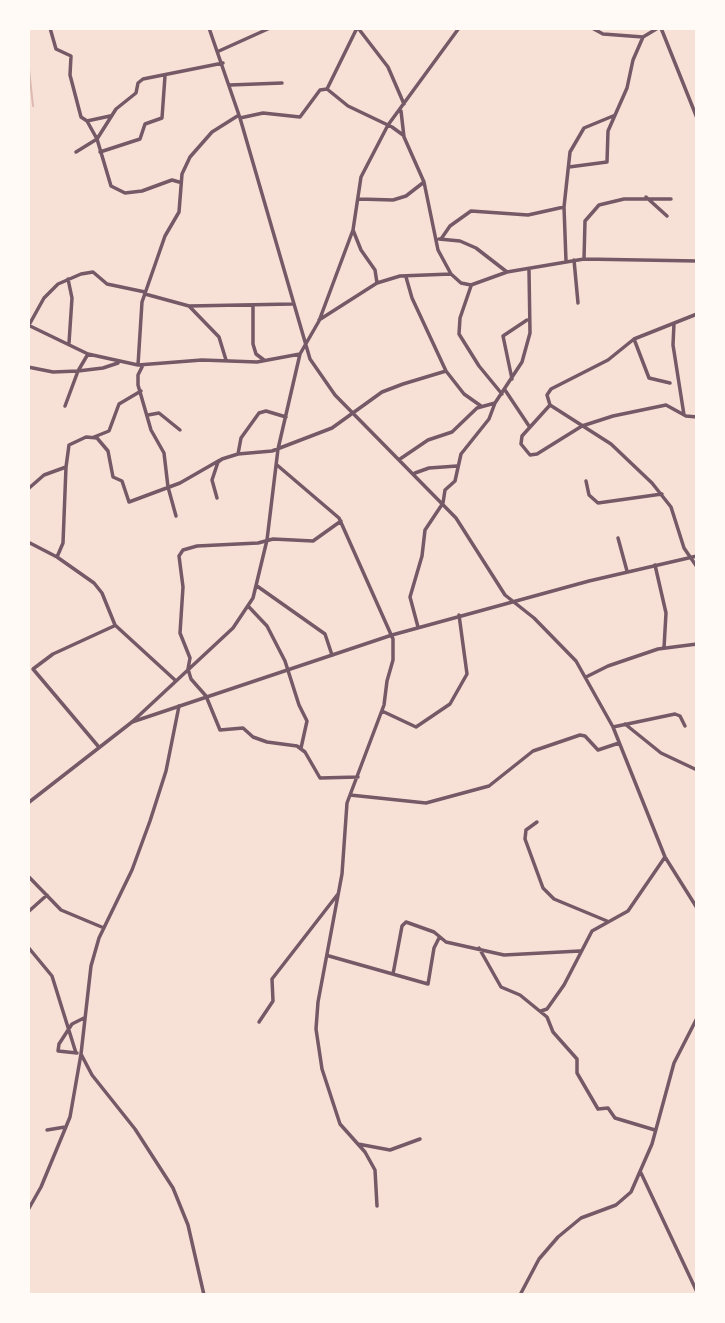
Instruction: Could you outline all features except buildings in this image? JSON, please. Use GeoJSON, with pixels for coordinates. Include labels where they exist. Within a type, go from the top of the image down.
{"type":"FeatureCollection","features":[{"type":"Feature","properties":{"kind":"street"},"geometry":{"type":"LineString","coordinates":[[49,28],[56,49],[71,56],[70,71],[81,117],[88,121],[97,139],[107,179],[117,191],[142,191],[172,180],[179,182]]}},
{"type":"Feature","properties":{"kind":"street"},"geometry":{"type":"LineString","coordinates":[[209,28],[240,116],[304,345],[321,377],[352,413],[443,503],[476,545],[499,587],[561,645],[586,677],[613,727],[665,857],[697,908]]}},
{"type":"Feature","properties":{"kind":"street"},"geometry":{"type":"LineString","coordinates":[[219,51],[270,28]]}},
{"type":"Feature","properties":{"kind":"street"},"geometry":{"type":"LineString","coordinates":[[327,89],[357,28],[388,67],[404,104]]}},
{"type":"Feature","properties":{"kind":"street"},"geometry":{"type":"LineString","coordinates":[[28,803],[132,722],[233,628],[248,607],[257,586],[267,540],[278,449],[300,354],[318,321],[353,230],[366,163],[388,125],[458,28]]}},
{"type":"Feature","properties":{"kind":"street"},"geometry":{"type":"LineString","coordinates":[[592,28],[607,34],[643,37],[660,28],[697,118]]}},
{"type":"Feature","properties":{"kind":"street"},"geometry":{"type":"LineString","coordinates":[[569,167],[606,164],[609,152],[608,131],[621,103],[643,37]]}},
{"type":"Feature","properties":{"kind":"street"},"geometry":{"type":"LineString","coordinates":[[76,152],[97,139],[112,115],[136,93],[138,83],[143,79],[223,63]]}},
{"type":"Feature","properties":{"kind":"street"},"geometry":{"type":"LineString","coordinates":[[100,152],[140,139],[145,124],[162,118],[165,76]]}},
{"type":"Feature","properties":{"kind":"street"},"geometry":{"type":"LineString","coordinates":[[230,85],[282,83]]}},
{"type":"Feature","properties":{"kind":"street"},"geometry":{"type":"LineString","coordinates":[[176,516],[168,487],[164,453],[152,430],[141,391],[138,375],[141,364],[137,342],[145,293],[165,236],[179,212],[179,182],[190,157],[223,122],[240,116],[263,113],[300,117],[320,90],[327,89],[348,106],[388,125],[404,137]]}},
{"type":"Feature","properties":{"kind":"street"},"geometry":{"type":"LineString","coordinates":[[400,109],[404,137],[424,182],[438,239],[439,255],[451,274],[461,283],[471,285],[507,272],[584,259],[697,261]]}},
{"type":"Feature","properties":{"kind":"street"},"geometry":{"type":"LineString","coordinates":[[88,121],[112,115]]}},
{"type":"Feature","properties":{"kind":"street"},"geometry":{"type":"LineString","coordinates":[[566,262],[564,207],[570,152],[584,128],[613,116]]}},
{"type":"Feature","properties":{"kind":"street"},"geometry":{"type":"LineString","coordinates":[[359,199],[393,200],[406,197],[424,182]]}},
{"type":"Feature","properties":{"kind":"street"},"geometry":{"type":"LineString","coordinates":[[646,197],[667,216]]}},
{"type":"Feature","properties":{"kind":"street"},"geometry":{"type":"LineString","coordinates":[[584,259],[585,220],[598,205],[646,197],[671,199]]}},
{"type":"Feature","properties":{"kind":"street"},"geometry":{"type":"LineString","coordinates":[[438,239],[450,226],[471,211],[521,215],[564,207]]}},
{"type":"Feature","properties":{"kind":"street"},"geometry":{"type":"LineString","coordinates":[[353,230],[361,250],[375,270],[377,283]]}},
{"type":"Feature","properties":{"kind":"street"},"geometry":{"type":"LineString","coordinates":[[438,239],[460,241],[476,248],[507,272]]}},
{"type":"Feature","properties":{"kind":"street"},"geometry":{"type":"LineString","coordinates":[[574,260],[578,303]]}},
{"type":"Feature","properties":{"kind":"street"},"geometry":{"type":"LineString","coordinates":[[418,627],[411,590],[421,561],[425,530],[443,503],[445,490],[456,479],[461,454],[489,419],[495,403],[512,379],[529,340],[529,270]]}},
{"type":"Feature","properties":{"kind":"street"},"geometry":{"type":"LineString","coordinates":[[292,304],[189,306],[107,284],[93,272],[68,279],[44,298],[28,325],[69,342],[88,354],[120,362],[141,364],[265,361],[300,354]]}},
{"type":"Feature","properties":{"kind":"street"},"geometry":{"type":"LineString","coordinates":[[318,321],[377,283],[406,276],[451,274]]}},
{"type":"Feature","properties":{"kind":"street"},"geometry":{"type":"LineString","coordinates":[[406,276],[412,298],[446,371],[464,394],[481,406]]}},
{"type":"Feature","properties":{"kind":"street"},"geometry":{"type":"LineString","coordinates":[[68,279],[72,298],[69,342]]}},
{"type":"Feature","properties":{"kind":"street"},"geometry":{"type":"LineString","coordinates":[[471,285],[460,318],[459,334],[479,366],[529,426]]}},
{"type":"Feature","properties":{"kind":"street"},"geometry":{"type":"LineString","coordinates":[[189,306],[219,337],[226,360]]}},
{"type":"Feature","properties":{"kind":"street"},"geometry":{"type":"LineString","coordinates":[[253,306],[253,344],[256,354],[265,361]]}},
{"type":"Feature","properties":{"kind":"street"},"geometry":{"type":"LineString","coordinates":[[697,314],[634,339],[608,360],[549,391],[550,405],[529,426],[521,444],[533,455],[582,426],[662,405],[684,415],[697,416]]}},
{"type":"Feature","properties":{"kind":"street"},"geometry":{"type":"LineString","coordinates":[[512,379],[502,338],[527,320]]}},
{"type":"Feature","properties":{"kind":"street"},"geometry":{"type":"LineString","coordinates":[[674,323],[673,345],[684,415]]}},
{"type":"Feature","properties":{"kind":"street"},"geometry":{"type":"LineString","coordinates":[[634,339],[649,378],[670,383]]}},
{"type":"Feature","properties":{"kind":"street"},"geometry":{"type":"LineString","coordinates":[[65,406],[78,371],[88,354]]}},
{"type":"Feature","properties":{"kind":"street"},"geometry":{"type":"LineString","coordinates":[[28,367],[53,372],[78,371],[103,368],[120,362]]}},
{"type":"Feature","properties":{"kind":"street"},"geometry":{"type":"LineString","coordinates":[[94,437],[110,454],[113,477],[122,481],[127,501],[180,483],[212,462],[238,454],[278,449],[332,428],[382,392],[446,371]]}},
{"type":"Feature","properties":{"kind":"street"},"geometry":{"type":"LineString","coordinates":[[57,557],[63,543],[69,445],[81,438],[94,437],[109,431],[119,404],[141,391]]}},
{"type":"Feature","properties":{"kind":"street"},"geometry":{"type":"LineString","coordinates":[[400,459],[428,440],[452,432],[481,406],[495,403]]}},
{"type":"Feature","properties":{"kind":"street"},"geometry":{"type":"LineString","coordinates":[[550,405],[611,444],[662,494],[676,515],[689,558],[697,566]]}},
{"type":"Feature","properties":{"kind":"street"},"geometry":{"type":"LineString","coordinates":[[238,454],[240,438],[259,413],[267,411],[286,417]]}},
{"type":"Feature","properties":{"kind":"street"},"geometry":{"type":"LineString","coordinates":[[148,415],[159,413],[180,429]]}},
{"type":"Feature","properties":{"kind":"street"},"geometry":{"type":"LineString","coordinates":[[217,498],[212,480],[218,462],[222,459]]}},
{"type":"Feature","properties":{"kind":"street"},"geometry":{"type":"LineString","coordinates":[[277,465],[341,521],[392,635],[393,660],[382,711],[350,795],[338,894],[318,1005],[317,1045],[340,1124],[375,1170],[377,1206]]}},
{"type":"Feature","properties":{"kind":"street"},"geometry":{"type":"LineString","coordinates":[[414,473],[429,468],[457,466]]}},
{"type":"Feature","properties":{"kind":"street"},"geometry":{"type":"LineString","coordinates":[[28,487],[44,475],[66,467]]}},
{"type":"Feature","properties":{"kind":"street"},"geometry":{"type":"LineString","coordinates":[[586,481],[589,495],[598,503],[662,494]]}},
{"type":"Feature","properties":{"kind":"street"},"geometry":{"type":"LineString","coordinates":[[301,748],[254,738],[243,728],[220,730],[206,696],[194,685],[188,670],[191,661],[180,633],[181,553],[197,546],[267,540],[316,540],[341,521]]}},
{"type":"Feature","properties":{"kind":"street"},"geometry":{"type":"LineString","coordinates":[[618,538],[628,571]]}},
{"type":"Feature","properties":{"kind":"street"},"geometry":{"type":"LineString","coordinates":[[28,542],[57,557],[94,583],[102,593],[115,625],[175,680]]}},
{"type":"Feature","properties":{"kind":"street"},"geometry":{"type":"LineString","coordinates":[[132,722],[418,627],[513,600],[697,556]]}},
{"type":"Feature","properties":{"kind":"street"},"geometry":{"type":"LineString","coordinates":[[655,565],[666,613],[664,648]]}},
{"type":"Feature","properties":{"kind":"street"},"geometry":{"type":"LineString","coordinates":[[257,586],[325,634],[332,655]]}},
{"type":"Feature","properties":{"kind":"street"},"geometry":{"type":"LineString","coordinates":[[248,607],[267,626],[288,669],[307,721],[301,748],[320,778],[358,777]]}},
{"type":"Feature","properties":{"kind":"street"},"geometry":{"type":"LineString","coordinates":[[382,711],[416,727],[450,704],[467,674],[459,615]]}},
{"type":"Feature","properties":{"kind":"street"},"geometry":{"type":"LineString","coordinates":[[98,746],[33,671],[53,654],[115,625]]}},
{"type":"Feature","properties":{"kind":"street"},"geometry":{"type":"LineString","coordinates":[[586,677],[608,666],[664,648],[697,644]]}},
{"type":"Feature","properties":{"kind":"street"},"geometry":{"type":"LineString","coordinates":[[28,1210],[67,1127],[88,979],[104,928],[132,870],[150,821],[166,771],[179,706]]}},
{"type":"Feature","properties":{"kind":"street"},"geometry":{"type":"LineString","coordinates":[[613,727],[675,714],[680,716],[685,726]]}},
{"type":"Feature","properties":{"kind":"street"},"geometry":{"type":"LineString","coordinates":[[625,724],[661,753],[697,769]]}},
{"type":"Feature","properties":{"kind":"street"},"geometry":{"type":"LineString","coordinates":[[350,795],[426,803],[489,786],[533,751],[570,739],[583,735],[598,750],[619,743]]}},
{"type":"Feature","properties":{"kind":"street"},"geometry":{"type":"LineString","coordinates":[[537,822],[526,830],[525,839],[543,888],[554,899],[607,920]]}},
{"type":"Feature","properties":{"kind":"street"},"geometry":{"type":"LineString","coordinates":[[541,1011],[547,1009],[564,985],[592,931],[607,920],[628,911],[665,857]]}},
{"type":"Feature","properties":{"kind":"street"},"geometry":{"type":"LineString","coordinates":[[28,876],[61,910],[104,928]]}},
{"type":"Feature","properties":{"kind":"street"},"geometry":{"type":"LineString","coordinates":[[260,1022],[273,1001],[272,979],[338,894]]}},
{"type":"Feature","properties":{"kind":"street"},"geometry":{"type":"LineString","coordinates":[[28,912],[47,895]]}},
{"type":"Feature","properties":{"kind":"street"},"geometry":{"type":"LineString","coordinates":[[393,974],[403,923],[409,922],[425,928],[439,938],[504,955],[580,951]]}},
{"type":"Feature","properties":{"kind":"street"},"geometry":{"type":"LineString","coordinates":[[328,956],[428,984],[434,948],[439,938]]}},
{"type":"Feature","properties":{"kind":"street"},"geometry":{"type":"LineString","coordinates":[[28,947],[52,976],[68,1029],[79,1054],[148,1147],[173,1188],[188,1225],[205,1294]]}},
{"type":"Feature","properties":{"kind":"street"},"geometry":{"type":"LineString","coordinates":[[479,948],[501,987],[518,994],[541,1011],[553,1032],[577,1059],[577,1073],[598,1109],[608,1108],[617,1118],[655,1130]]}},
{"type":"Feature","properties":{"kind":"street"},"geometry":{"type":"LineString","coordinates":[[520,1295],[539,1259],[554,1241],[581,1219],[624,1199],[641,1172],[674,1063],[697,1017]]}},
{"type":"Feature","properties":{"kind":"street"},"geometry":{"type":"LineString","coordinates":[[79,1054],[58,1051],[68,1029],[74,1022],[84,1018]]}},
{"type":"Feature","properties":{"kind":"street"},"geometry":{"type":"LineString","coordinates":[[47,1130],[67,1127]]}},
{"type":"Feature","properties":{"kind":"street"},"geometry":{"type":"LineString","coordinates":[[357,1144],[390,1150],[420,1139]]}},
{"type":"Feature","properties":{"kind":"street"},"geometry":{"type":"LineString","coordinates":[[641,1172],[697,1292]]}},
{"type":"Feature","properties":{"kind":"waterway"},"geometry":{"type":"LineString","coordinates":[[28,38],[29,28]]}},
{"type":"Feature","properties":{"kind":"waterway"},"geometry":{"type":"LineString","coordinates":[[28,60],[33,106]]}}]}
